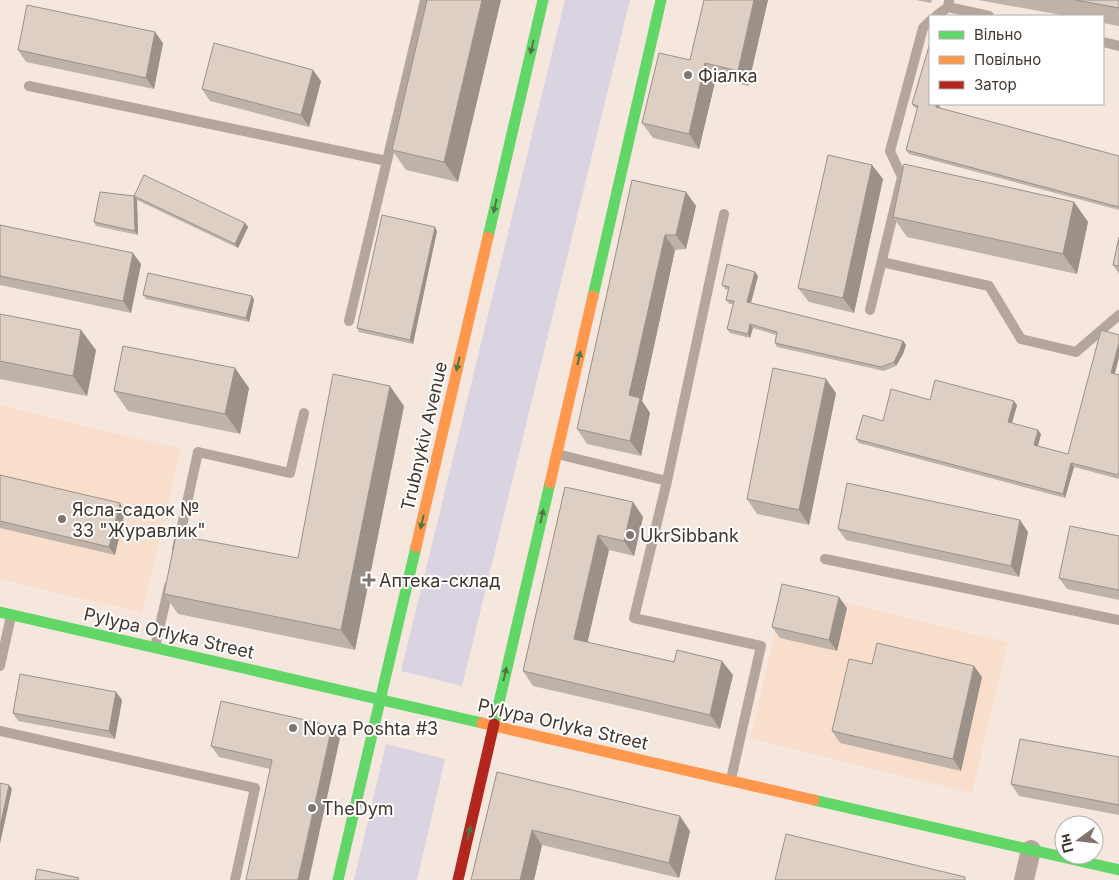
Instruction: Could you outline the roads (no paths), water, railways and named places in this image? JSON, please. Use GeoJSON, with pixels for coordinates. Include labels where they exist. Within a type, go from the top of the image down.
{"type":"FeatureCollection","features":[{"type":"Feature","properties":{"kind":"main road","name":"Trubnykiv Avenue"},"geometry":{"type":"LineString","coordinates":[[338,880],[543,0]]}},
{"type":"Feature","properties":{"kind":"main road"},"geometry":{"type":"LineString","coordinates":[[458,880],[661,0]]}},
{"type":"Feature","properties":{"kind":"main road","name":"Pylypa Orlyka Street"},"geometry":{"type":"LineString","coordinates":[[6,613],[1119,870]]}},
{"type":"Feature","properties":{"kind":"street"},"geometry":{"type":"LineString","coordinates":[[1024,880],[1031,850]]}},
{"type":"Feature","properties":{"kind":"lane"},"geometry":{"type":"LineString","coordinates":[[349,321],[425,0]]}},
{"type":"Feature","properties":{"kind":"lane"},"geometry":{"type":"LineString","coordinates":[[937,15],[948,3],[986,15]]}},
{"type":"Feature","properties":{"kind":"lane"},"geometry":{"type":"LineString","coordinates":[[870,310],[902,177],[890,151],[923,28],[929,23]]}},
{"type":"Feature","properties":{"kind":"lane"},"geometry":{"type":"LineString","coordinates":[[1104,42],[1119,46]]}},
{"type":"Feature","properties":{"kind":"lane"},"geometry":{"type":"LineString","coordinates":[[29,86],[387,161]]}},
{"type":"Feature","properties":{"kind":"lane"},"geometry":{"type":"LineString","coordinates":[[724,214],[667,481],[634,618],[761,646],[730,780]]}},
{"type":"Feature","properties":{"kind":"lane"},"geometry":{"type":"LineString","coordinates":[[882,262],[989,286],[1021,339],[1076,352],[1119,315]]}},
{"type":"Feature","properties":{"kind":"lane"},"geometry":{"type":"LineString","coordinates":[[176,555],[198,452],[290,473],[304,413]]}},
{"type":"Feature","properties":{"kind":"lane"},"geometry":{"type":"LineString","coordinates":[[556,454],[667,481]]}},
{"type":"Feature","properties":{"kind":"lane"},"geometry":{"type":"LineString","coordinates":[[825,559],[1119,620]]}},
{"type":"Feature","properties":{"kind":"lane"},"geometry":{"type":"LineString","coordinates":[[155,648],[172,573]]}},
{"type":"Feature","properties":{"kind":"lane"},"geometry":{"type":"LineString","coordinates":[[0,666],[6,613]]}},
{"type":"Feature","properties":{"kind":"lane"},"geometry":{"type":"LineString","coordinates":[[0,731],[255,788],[235,880]]}},
{"type":"Feature","properties":{"kind":"place","name":"Фіалка"},"geometry":{"type":"Point","coordinates":[688,75]}},
{"type":"Feature","properties":{"kind":"place","name":"Ясла-садок № 33 \"Журавлик\""},"geometry":{"type":"Point","coordinates":[62,519]}},
{"type":"Feature","properties":{"kind":"place","name":"UkrSibbank"},"geometry":{"type":"Point","coordinates":[630,535]}},
{"type":"Feature","properties":{"kind":"place","name":"Аптека-склад"},"geometry":{"type":"Point","coordinates":[369,580]}},
{"type":"Feature","properties":{"kind":"place","name":"Nova Poshta #3"},"geometry":{"type":"Point","coordinates":[293,728]}},
{"type":"Feature","properties":{"kind":"place","name":"TheDym"},"geometry":{"type":"Point","coordinates":[312,808]}}]}
